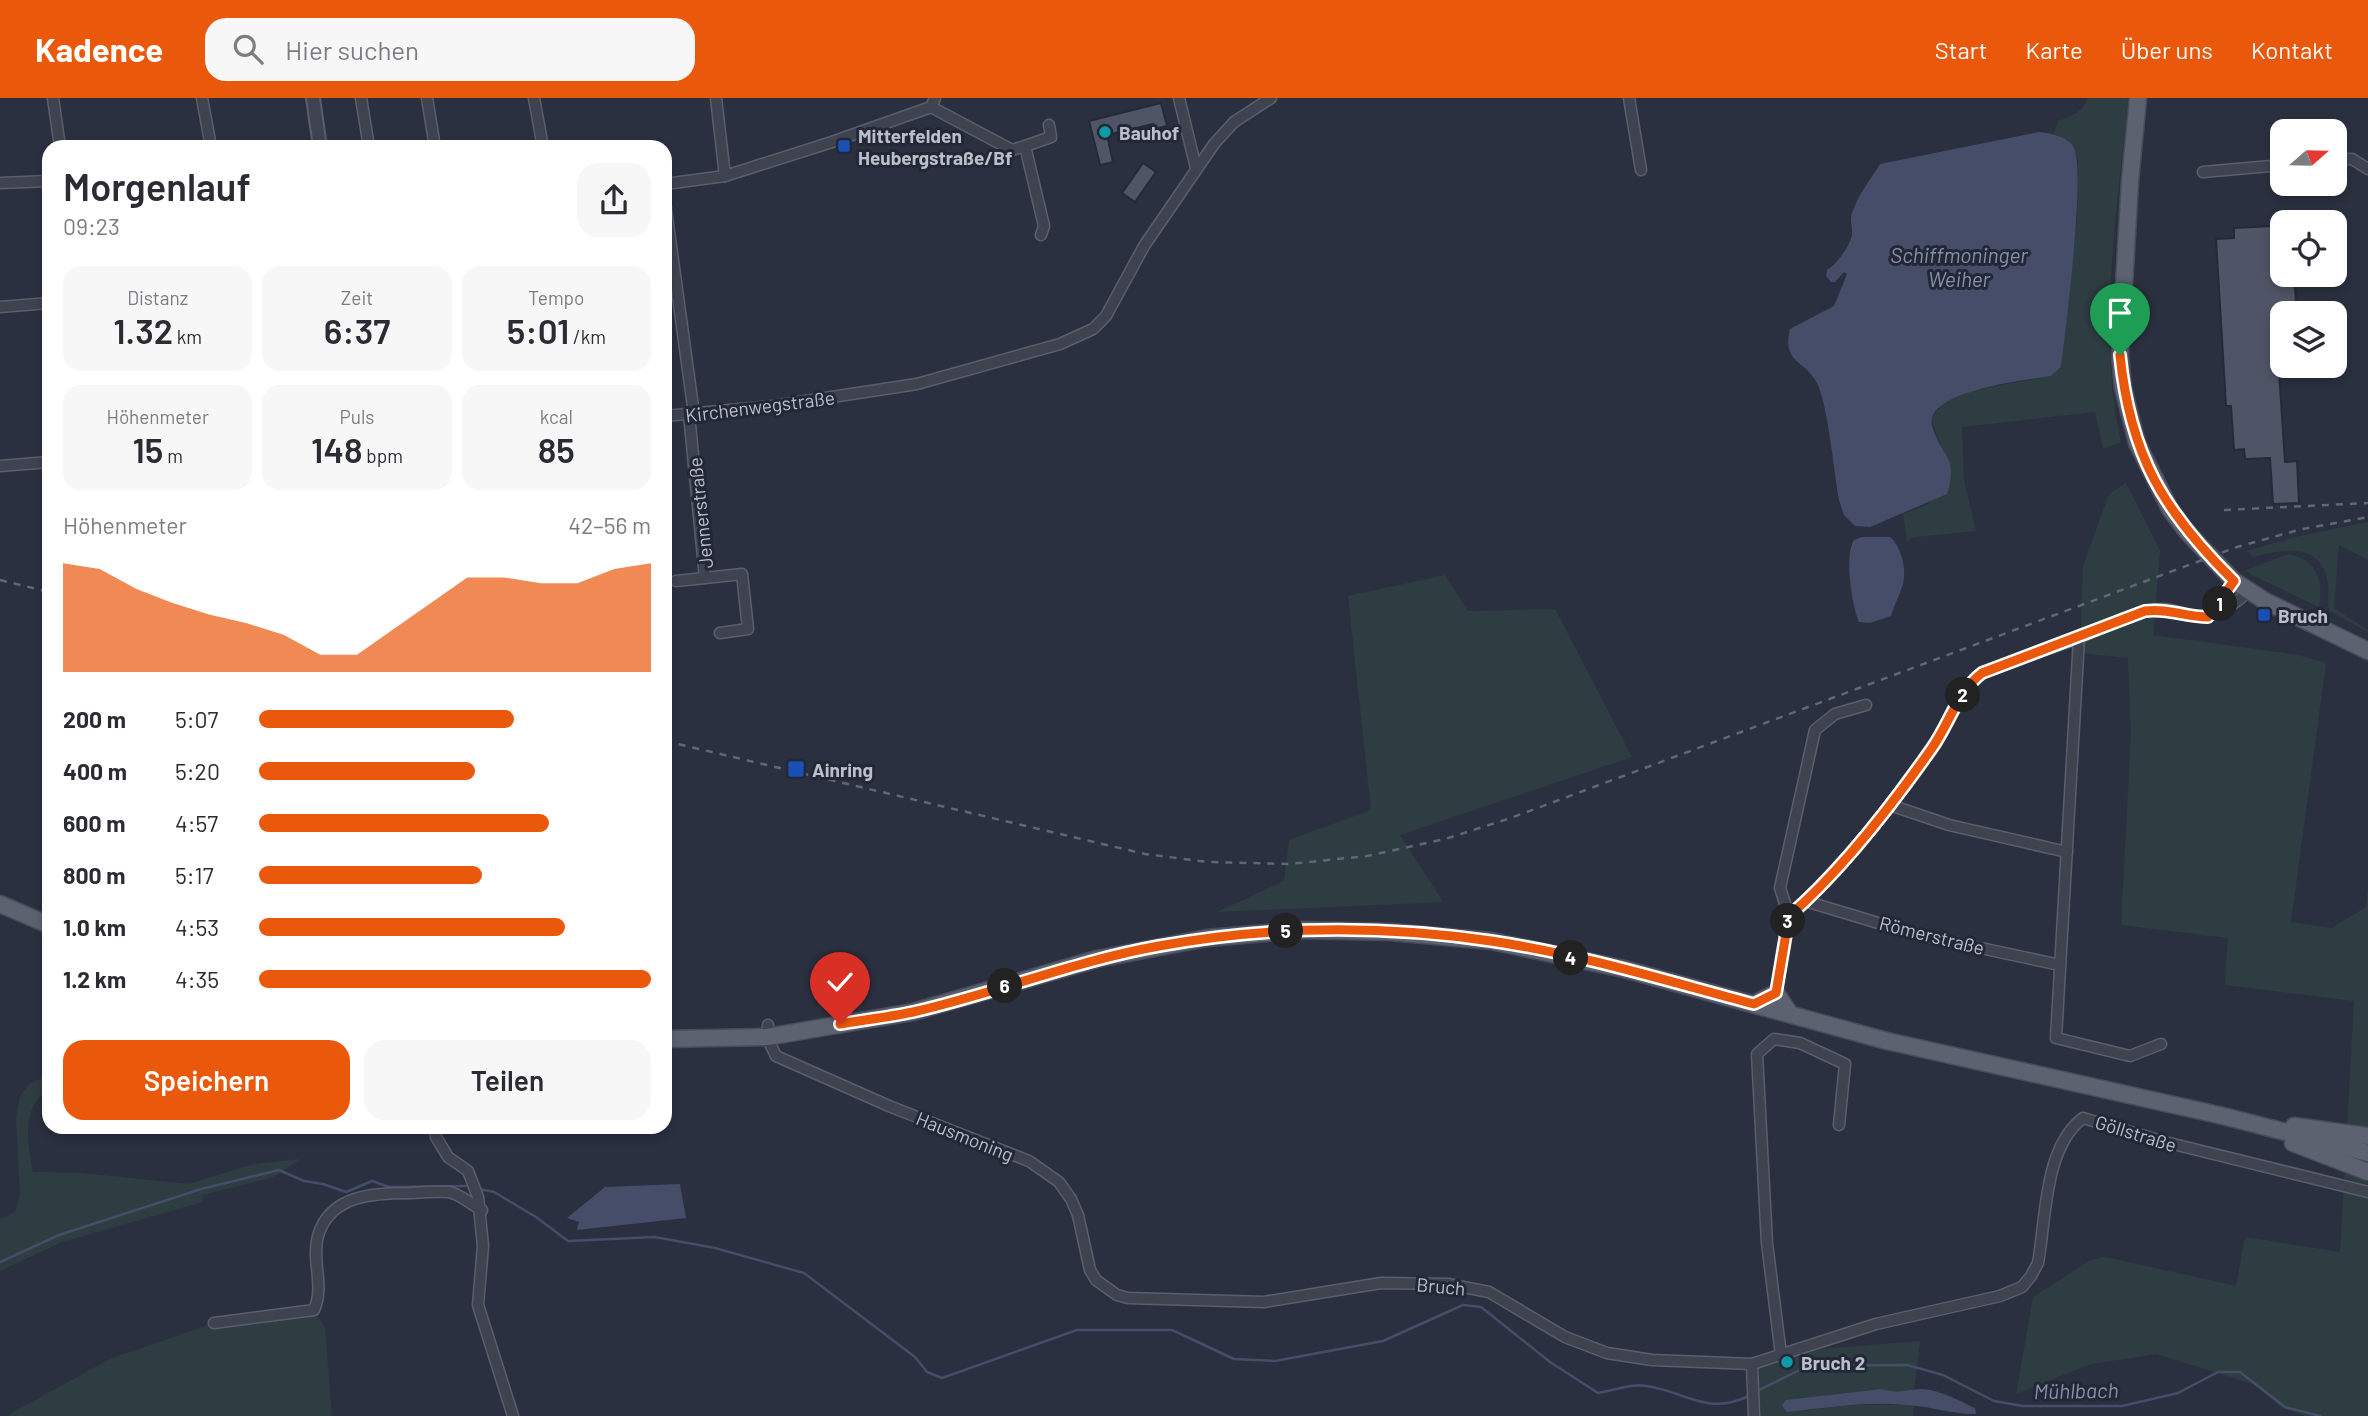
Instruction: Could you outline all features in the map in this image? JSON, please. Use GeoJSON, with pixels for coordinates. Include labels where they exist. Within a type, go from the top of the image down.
{"type":"FeatureCollection","features":[{"type":"Feature","properties":{"kind":"main road"},"geometry":{"type":"LineString","coordinates":[[2138,98],[2120,355],[2123,388],[2137,443],[2170,509],[2194,540],[2234,581],[2248,592],[2368,651]]}},
{"type":"Feature","properties":{"kind":"main road"},"geometry":{"type":"LineString","coordinates":[[0,905],[42,922]]}},
{"type":"Feature","properties":{"kind":"main road"},"geometry":{"type":"LineString","coordinates":[[672,1038],[768,1031],[913,1012],[1097,959],[1207,939],[1303,930],[1345,930],[1515,945],[1624,969],[1887,1041],[2219,1115],[2368,1153]]}},
{"type":"Feature","properties":{"kind":"main road"},"geometry":{"type":"LineString","coordinates":[[1754,1004],[1776,993],[1790,1014]]}},
{"type":"Feature","properties":{"kind":"main road"},"geometry":{"type":"LineString","coordinates":[[2219,1115],[2368,1136]]}},
{"type":"Feature","properties":{"kind":"main road"},"geometry":{"type":"LineString","coordinates":[[2219,1115],[2368,1172]]}},
{"type":"Feature","properties":{"kind":"street"},"geometry":{"type":"LineString","coordinates":[[52,98],[59,140]]}},
{"type":"Feature","properties":{"kind":"street"},"geometry":{"type":"LineString","coordinates":[[202,98],[210,140]]}},
{"type":"Feature","properties":{"kind":"street"},"geometry":{"type":"LineString","coordinates":[[313,98],[319,140]]}},
{"type":"Feature","properties":{"kind":"street"},"geometry":{"type":"LineString","coordinates":[[361,98],[368,140]]}},
{"type":"Feature","properties":{"kind":"street"},"geometry":{"type":"LineString","coordinates":[[426,98],[434,140]]}},
{"type":"Feature","properties":{"kind":"street"},"geometry":{"type":"LineString","coordinates":[[534,98],[542,140]]}},
{"type":"Feature","properties":{"kind":"street"},"geometry":{"type":"LineString","coordinates":[[716,98],[724,176]]}},
{"type":"Feature","properties":{"kind":"street"},"geometry":{"type":"LineString","coordinates":[[1178,98],[1196,168]]}},
{"type":"Feature","properties":{"kind":"street","name":"Kirchenwegstraße"},"geometry":{"type":"LineString","coordinates":[[672,415],[917,384],[1060,344],[1093,329],[1111,308],[1144,246],[1224,131],[1271,98]]}},
{"type":"Feature","properties":{"kind":"street"},"geometry":{"type":"LineString","coordinates":[[1629,98],[1641,170]]}},
{"type":"Feature","properties":{"kind":"street"},"geometry":{"type":"LineString","coordinates":[[672,183],[724,176],[832,142],[933,102],[1012,150],[1051,138],[1049,125]]}},
{"type":"Feature","properties":{"kind":"street"},"geometry":{"type":"LineString","coordinates":[[1025,146],[1044,226],[1041,235]]}},
{"type":"Feature","properties":{"kind":"street"},"geometry":{"type":"LineString","coordinates":[[2347,159],[2352,159],[2368,169]]}},
{"type":"Feature","properties":{"kind":"street"},"geometry":{"type":"LineString","coordinates":[[2203,172],[2270,166]]}},
{"type":"Feature","properties":{"kind":"street"},"geometry":{"type":"LineString","coordinates":[[0,183],[42,181]]}},
{"type":"Feature","properties":{"kind":"street","name":"Jennerstraße"},"geometry":{"type":"LineString","coordinates":[[672,253],[692,414],[705,578],[742,574],[748,629],[720,632]]}},
{"type":"Feature","properties":{"kind":"street"},"geometry":{"type":"LineString","coordinates":[[672,283],[676,282]]}},
{"type":"Feature","properties":{"kind":"street"},"geometry":{"type":"LineString","coordinates":[[0,307],[42,304]]}},
{"type":"Feature","properties":{"kind":"street"},"geometry":{"type":"LineString","coordinates":[[0,466],[42,463]]}},
{"type":"Feature","properties":{"kind":"street"},"geometry":{"type":"LineString","coordinates":[[676,581],[705,578]]}},
{"type":"Feature","properties":{"kind":"street"},"geometry":{"type":"LineString","coordinates":[[2208,617],[2234,581]]}},
{"type":"Feature","properties":{"kind":"street"},"geometry":{"type":"LineString","coordinates":[[1789,916],[1890,805],[1934,745],[1971,681],[1982,673],[2154,610],[2164,608],[2195,617],[2208,617],[2228,609],[2248,592]]}},
{"type":"Feature","properties":{"kind":"street"},"geometry":{"type":"LineString","coordinates":[[2080,638],[2056,1038],[2130,1056],[2161,1044]]}},
{"type":"Feature","properties":{"kind":"street"},"geometry":{"type":"LineString","coordinates":[[1776,993],[1789,916],[1780,888],[1815,730],[1835,713],[1866,705]]}},
{"type":"Feature","properties":{"kind":"street"},"geometry":{"type":"LineString","coordinates":[[1890,805],[1949,825],[2067,852]]}},
{"type":"Feature","properties":{"kind":"street","name":"Römerstraße"},"geometry":{"type":"LineString","coordinates":[[1805,901],[1915,934],[2060,965]]}},
{"type":"Feature","properties":{"kind":"street","name":"Hausmoning"},"geometry":{"type":"LineString","coordinates":[[768,1031],[776,1056],[888,1106],[1029,1161],[1059,1182],[1078,1214],[1090,1270],[1096,1280],[1117,1295]]}},
{"type":"Feature","properties":{"kind":"street"},"geometry":{"type":"LineString","coordinates":[[1781,1356],[1767,1243],[1757,1054],[1774,1039],[1800,1043],[1845,1064],[1839,1125]]}},
{"type":"Feature","properties":{"kind":"street","name":"Göllstraße"},"geometry":{"type":"LineString","coordinates":[[2022,1287],[2032,1276],[2038,1262],[2052,1171],[2066,1137],[2083,1118],[2165,1142],[2368,1192]]}},
{"type":"Feature","properties":{"kind":"street"},"geometry":{"type":"LineString","coordinates":[[436,1134],[448,1157],[468,1171],[482,1210],[484,1246],[478,1305],[513,1416]]}},
{"type":"Feature","properties":{"kind":"street"},"geometry":{"type":"LineString","coordinates":[[214,1323],[314,1310],[320,1298],[316,1251],[318,1237],[324,1221],[347,1201],[382,1193],[452,1192],[482,1210]]}},
{"type":"Feature","properties":{"kind":"street","name":"Bruch"},"geometry":{"type":"LineString","coordinates":[[1117,1295],[1264,1302],[1381,1283],[1448,1284],[1489,1292],[1565,1337],[1607,1353],[1663,1361],[1752,1364],[1876,1324],[2000,1296],[2022,1287]]}},
{"type":"Feature","properties":{"kind":"street"},"geometry":{"type":"LineString","coordinates":[[1752,1364],[1754,1416]]}},
{"type":"Feature","properties":{"kind":"shaded area"},"geometry":{"type":"Polygon","coordinates":[[[2088,98],[2128,98],[2111,270],[2110,314],[2110,357],[2121,442],[2103,449],[2095,412],[1962,427],[1964,480],[1976,531],[1916,537],[1907,541],[1903,514],[1929,504],[1943,451],[1931,419],[1943,403],[1969,391],[2051,376],[2061,367],[2077,219],[2078,161],[2074,147],[2054,133],[2058,121],[2080,110],[2088,98]]]}},
{"type":"Feature","properties":{"kind":"shaded area"},"geometry":{"type":"Polygon","coordinates":[[[2126,483],[2160,551],[2153,635],[2298,655],[2326,663],[2291,922],[2332,928],[2366,907],[2368,886],[2368,1416],[2305,1416],[2284,1409],[2253,1384],[2156,1354],[2091,1364],[2016,1394],[2033,1297],[2091,1260],[2106,1257],[2236,1286],[2245,1237],[2340,1252],[2354,1001],[2225,985],[2228,938],[2121,925],[2131,734],[2128,658],[2080,653],[2083,566],[2109,494],[2126,483]]]}},
{"type":"Feature","properties":{"kind":"shaded area"},"geometry":{"type":"Polygon","coordinates":[[[2368,522],[2368,560],[2339,545],[2334,608],[2368,632],[2329,611],[2328,583],[2324,569],[2309,554],[2288,551],[2253,557],[2246,551],[2304,535],[2368,522]]]}},
{"type":"Feature","properties":{"kind":"shaded area"},"geometry":{"type":"Polygon","coordinates":[[[2288,554],[2312,566],[2319,580],[2319,607],[2244,571],[2288,554]]]}},
{"type":"Feature","properties":{"kind":"shaded area"},"geometry":{"type":"Polygon","coordinates":[[[1445,575],[1468,611],[1555,609],[1632,757],[1400,835],[1443,902],[1217,912],[1284,881],[1289,840],[1371,810],[1348,596],[1445,575]]]}},
{"type":"Feature","properties":{"kind":"shaded area"},"geometry":{"type":"Polygon","coordinates":[[[42,1078],[42,1095],[34,1105],[28,1127],[33,1172],[81,1173],[189,1184],[253,1164],[300,1159],[274,1177],[203,1195],[202,1202],[62,1242],[0,1271],[0,1219],[15,1212],[20,1196],[16,1117],[20,1096],[29,1084],[42,1078]]]}},
{"type":"Feature","properties":{"kind":"shaded area"},"geometry":{"type":"Polygon","coordinates":[[[314,1310],[325,1328],[332,1416],[6,1416],[110,1359],[214,1323],[314,1310]]]}},
{"type":"Feature","properties":{"kind":"shaded area"},"geometry":{"type":"Polygon","coordinates":[[[1920,1341],[1914,1391],[1900,1394],[1881,1389],[1785,1400],[1782,1405],[1787,1412],[1852,1405],[1908,1405],[1914,1406],[1913,1416],[1759,1416],[1759,1368],[1822,1349],[1920,1341]]]}},
{"type":"Feature","properties":{"kind":"water","name":"Schiffmoninger Weiher"},"geometry":{"type":"Polygon","coordinates":[[[2039,132],[2066,140],[2073,146],[2077,160],[2074,252],[2061,367],[2051,376],[1978,390],[1942,405],[1933,416],[1933,429],[1950,465],[1947,494],[1870,527],[1855,526],[1844,515],[1839,500],[1821,393],[1812,375],[1789,349],[1790,329],[1834,306],[1847,274],[1844,272],[1835,282],[1831,282],[1826,276],[1827,270],[1849,244],[1855,206],[1880,164],[2039,132]]]}},
{"type":"Feature","properties":{"kind":"water"},"geometry":{"type":"Polygon","coordinates":[[[1862,537],[1890,537],[1900,552],[1904,565],[1903,584],[1891,616],[1870,623],[1859,622],[1850,581],[1851,547],[1854,540],[1862,537]]]}},
{"type":"Feature","properties":{"kind":"water"},"geometry":{"type":"Polygon","coordinates":[[[680,1184],[686,1218],[577,1230],[579,1222],[567,1218],[605,1187],[680,1184]]]}},
{"type":"Feature","properties":{"kind":"water"},"geometry":{"type":"Polygon","coordinates":[[[1881,1389],[1935,1391],[1975,1408],[1976,1414],[1891,1404],[1787,1412],[1782,1406],[1785,1400],[1881,1389]]]}},
{"type":"Feature","properties":{"kind":"building","name":"Bauhof"},"geometry":{"type":"Polygon","coordinates":[[[1161,103],[1167,126],[1154,129],[1153,124],[1107,135],[1113,162],[1100,165],[1089,121],[1161,103]]]}},
{"type":"Feature","properties":{"kind":"building","name":"Bauhof"},"geometry":{"type":"Polygon","coordinates":[[[1143,163],[1156,172],[1135,202],[1122,193],[1143,163]]]}},
{"type":"Feature","properties":{"kind":"building"},"geometry":{"type":"Polygon","coordinates":[[[2270,226],[2270,287],[2295,287],[2296,301],[2270,301],[2270,378],[2279,378],[2285,462],[2297,461],[2299,503],[2273,504],[2270,458],[2245,459],[2244,449],[2234,450],[2231,406],[2226,406],[2216,239],[2234,238],[2234,228],[2270,226]]]}},
{"type":"Feature","properties":{"kind":"waterway"},"geometry":{"type":"LineString","coordinates":[[0,1262],[59,1235],[201,1189],[279,1170],[304,1181],[346,1192],[372,1181],[389,1187],[469,1186]]}},
{"type":"Feature","properties":{"kind":"waterway"},"geometry":{"type":"LineString","coordinates":[[479,1189],[494,1192],[536,1217],[568,1241],[655,1237],[715,1248],[804,1273],[915,1357],[927,1372],[942,1378],[1077,1330],[1172,1330],[1234,1359],[1275,1361],[1383,1341],[1463,1305],[1481,1307],[1550,1362],[1598,1393],[1640,1385],[1709,1403],[1734,1402],[1749,1396]]}},
{"type":"Feature","properties":{"kind":"waterway","name":"Mühlbach"},"geometry":{"type":"LineString","coordinates":[[1755,1392],[1808,1366],[1907,1365],[1943,1375],[1994,1401],[2023,1406],[2122,1406],[2178,1393],[2218,1372],[2240,1372],[2285,1407],[2320,1416]]}},
{"type":"Feature","properties":{"kind":"railway"},"geometry":{"type":"LineString","coordinates":[[2224,510],[2368,503]]}},
{"type":"Feature","properties":{"kind":"railway"},"geometry":{"type":"LineString","coordinates":[[672,743],[1145,854],[1208,862],[1289,864],[1367,856],[1445,839],[1508,819],[2237,547],[2302,529],[2368,517]]}},
{"type":"Feature","properties":{"kind":"railway"},"geometry":{"type":"LineString","coordinates":[[0,580],[42,590]]}},
{"type":"Feature","properties":{"kind":"place","name":"Bauhof"},"geometry":{"type":"Point","coordinates":[1105,132]}},
{"type":"Feature","properties":{"kind":"place","name":"Mitterfelden Heubergstraße/Bf"},"geometry":{"type":"Point","coordinates":[844,146]}},
{"type":"Feature","properties":{"kind":"place","name":"Bruch"},"geometry":{"type":"Point","coordinates":[2264,615]}},
{"type":"Feature","properties":{"kind":"place","name":"Ainring"},"geometry":{"type":"Point","coordinates":[796,769]}},
{"type":"Feature","properties":{"kind":"place","name":"Bruch 2"},"geometry":{"type":"Point","coordinates":[1787,1362]}},
{"type":"Feature","properties":{"kind":"route"},"geometry":{"type":"LineString","coordinates":[[840,1024],[913,1012],[1128,952],[1207,939],[1303,930],[1391,932],[1490,941],[1624,969],[1754,1004],[1772,996],[1776,993],[1789,916],[1890,805],[1934,745],[1971,681],[1982,673],[2080,638],[2145,611],[2164,608],[2195,617],[2208,617],[2223,600],[2234,581],[2188,533],[2151,476],[2133,431],[2123,388],[2120,355]]}}]}
